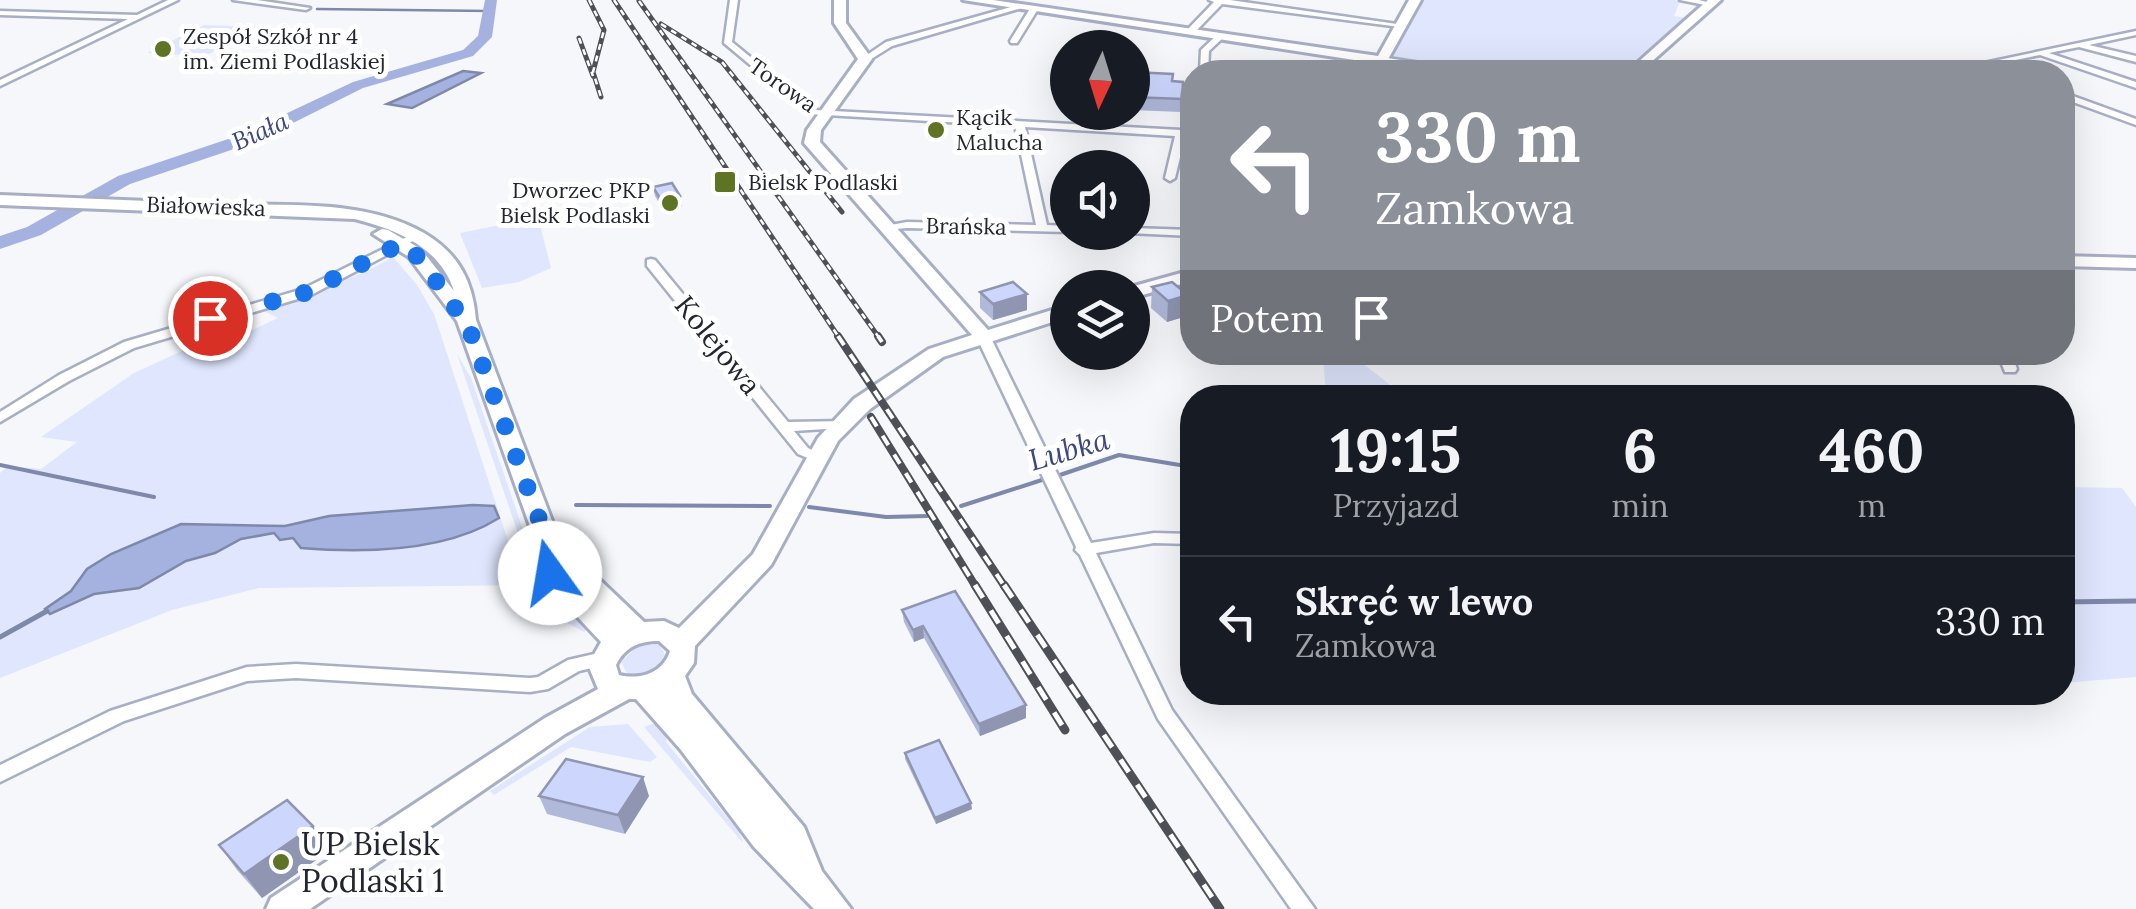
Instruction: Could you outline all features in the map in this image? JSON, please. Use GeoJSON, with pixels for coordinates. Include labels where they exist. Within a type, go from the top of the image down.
{"type":"FeatureCollection","features":[{"type":"Feature","properties":{"kind":"main road"},"geometry":{"type":"LineString","coordinates":[[840,0],[840,23],[866,59],[812,143],[983,336]]}},
{"type":"Feature","properties":{"kind":"main road"},"geometry":{"type":"LineString","coordinates":[[969,0],[1221,36],[1347,60]]}},
{"type":"Feature","properties":{"kind":"main road"},"geometry":{"type":"LineString","coordinates":[[1381,60],[1415,0]]}},
{"type":"Feature","properties":{"kind":"main road"},"geometry":{"type":"LineString","coordinates":[[1647,60],[1712,2]]}},
{"type":"Feature","properties":{"kind":"main road","name":"Białowieska"},"geometry":{"type":"LineString","coordinates":[[0,200],[307,210],[410,239],[443,254],[454,269],[467,302],[466,320],[549,546],[574,564],[620,619],[664,708],[768,841],[810,876],[834,909]]}},
{"type":"Feature","properties":{"kind":"main road"},"geometry":{"type":"LineString","coordinates":[[2075,261],[2136,263]]}},
{"type":"Feature","properties":{"kind":"main road"},"geometry":{"type":"LineString","coordinates":[[1150,287],[1180,278]]}},
{"type":"Feature","properties":{"kind":"main road"},"geometry":{"type":"LineString","coordinates":[[284,909],[555,726],[739,584],[762,558],[818,457],[841,424],[915,364],[983,336],[1050,316]]}},
{"type":"Feature","properties":{"kind":"street"},"geometry":{"type":"LineString","coordinates":[[0,11],[18,0]]}},
{"type":"Feature","properties":{"kind":"street"},"geometry":{"type":"LineString","coordinates":[[0,83],[174,0]]}},
{"type":"Feature","properties":{"kind":"street"},"geometry":{"type":"LineString","coordinates":[[237,0],[306,8]]}},
{"type":"Feature","properties":{"kind":"street","name":"Torowa"},"geometry":{"type":"LineString","coordinates":[[734,0],[728,43],[812,112],[828,113]]}},
{"type":"Feature","properties":{"kind":"street"},"geometry":{"type":"LineString","coordinates":[[1190,32],[1217,0],[1400,25]]}},
{"type":"Feature","properties":{"kind":"street"},"geometry":{"type":"LineString","coordinates":[[1684,0],[1712,2]]}},
{"type":"Feature","properties":{"kind":"street"},"geometry":{"type":"LineString","coordinates":[[866,59],[881,47],[1031,6]]}},
{"type":"Feature","properties":{"kind":"street"},"geometry":{"type":"LineString","coordinates":[[1014,41],[1031,6]]}},
{"type":"Feature","properties":{"kind":"street"},"geometry":{"type":"LineString","coordinates":[[0,11],[142,17]]}},
{"type":"Feature","properties":{"kind":"street"},"geometry":{"type":"LineString","coordinates":[[2006,60],[2136,33]]}},
{"type":"Feature","properties":{"kind":"street"},"geometry":{"type":"LineString","coordinates":[[856,43],[916,36]]}},
{"type":"Feature","properties":{"kind":"street"},"geometry":{"type":"LineString","coordinates":[[1205,60],[1205,50],[1221,36]]}},
{"type":"Feature","properties":{"kind":"street"},"geometry":{"type":"LineString","coordinates":[[2078,45],[2136,59]]}},
{"type":"Feature","properties":{"kind":"street"},"geometry":{"type":"LineString","coordinates":[[2039,53],[2060,60]]}},
{"type":"Feature","properties":{"kind":"street"},"geometry":{"type":"LineString","coordinates":[[2075,65],[2136,85]]}},
{"type":"Feature","properties":{"kind":"street"},"geometry":{"type":"LineString","coordinates":[[2075,100],[2136,122]]}},
{"type":"Feature","properties":{"kind":"street"},"geometry":{"type":"LineString","coordinates":[[828,113],[1180,134]]}},
{"type":"Feature","properties":{"kind":"street","name":"Brańska"},"geometry":{"type":"LineString","coordinates":[[1019,123],[1042,228]]}},
{"type":"Feature","properties":{"kind":"street"},"geometry":{"type":"LineString","coordinates":[[1170,178],[1180,150]]}},
{"type":"Feature","properties":{"kind":"street","name":"Brańska"},"geometry":{"type":"LineString","coordinates":[[890,228],[907,224],[1050,228]]}},
{"type":"Feature","properties":{"kind":"street"},"geometry":{"type":"LineString","coordinates":[[1150,231],[1180,232]]}},
{"type":"Feature","properties":{"kind":"street"},"geometry":{"type":"LineString","coordinates":[[0,418],[64,378],[128,346],[308,292],[410,239]]}},
{"type":"Feature","properties":{"kind":"street","name":"Kolejowa"},"geometry":{"type":"LineString","coordinates":[[651,263],[803,451],[818,457]]}},
{"type":"Feature","properties":{"kind":"street"},"geometry":{"type":"LineString","coordinates":[[983,336],[1165,714],[1304,909]]}},
{"type":"Feature","properties":{"kind":"street"},"geometry":{"type":"LineString","coordinates":[[2009,365],[2010,369]]}},
{"type":"Feature","properties":{"kind":"street"},"geometry":{"type":"LineString","coordinates":[[786,428],[841,424]]}},
{"type":"Feature","properties":{"kind":"street"},"geometry":{"type":"LineString","coordinates":[[1083,550],[1154,538],[1180,538]]}},
{"type":"Feature","properties":{"kind":"street"},"geometry":{"type":"LineString","coordinates":[[0,774],[133,710],[247,674],[296,672],[530,685],[541,684],[574,665],[638,660]]}},
{"type":"Feature","properties":{"kind":"shaded area"},"geometry":{"type":"Polygon","coordinates":[[[1423,0],[1673,0],[1680,1],[1674,16],[1685,18],[1635,60],[1391,59],[1423,0]]]}},
{"type":"Feature","properties":{"kind":"shaded area"},"geometry":{"type":"Polygon","coordinates":[[[204,25],[260,27],[205,56],[147,53],[204,25]]]}},
{"type":"Feature","properties":{"kind":"shaded area"},"geometry":{"type":"Polygon","coordinates":[[[525,220],[540,225],[551,268],[519,282],[482,288],[460,233],[525,220]]]}},
{"type":"Feature","properties":{"kind":"shaded area"},"geometry":{"type":"Polygon","coordinates":[[[393,257],[417,285],[434,314],[515,562],[527,585],[259,588],[172,610],[0,678],[0,473],[8,466],[41,469],[77,442],[41,437],[134,373],[230,329],[244,334],[278,318],[260,309],[366,272],[393,257]]]}},
{"type":"Feature","properties":{"kind":"shaded area"},"geometry":{"type":"Polygon","coordinates":[[[457,354],[471,378],[532,556],[546,578],[590,625],[584,632],[564,621],[527,560],[457,354]]]}},
{"type":"Feature","properties":{"kind":"shaded area"},"geometry":{"type":"Polygon","coordinates":[[[1324,365],[1365,365],[1390,385],[1325,385],[1324,365]]]}},
{"type":"Feature","properties":{"kind":"shaded area"},"geometry":{"type":"Polygon","coordinates":[[[2075,487],[2122,488],[2136,507],[2136,677],[2075,682],[2075,487]]]}},
{"type":"Feature","properties":{"kind":"shaded area"},"geometry":{"type":"Polygon","coordinates":[[[640,644],[660,645],[667,659],[647,675],[628,675],[621,662],[640,644]]]}},
{"type":"Feature","properties":{"kind":"shaded area"},"geometry":{"type":"Polygon","coordinates":[[[661,721],[668,729],[666,742],[739,832],[743,843],[644,727],[661,721]]]}},
{"type":"Feature","properties":{"kind":"shaded area"},"geometry":{"type":"Polygon","coordinates":[[[628,724],[657,757],[650,762],[571,747],[494,795],[490,791],[590,727],[628,724]]]}},
{"type":"Feature","properties":{"kind":"water"},"geometry":{"type":"Polygon","coordinates":[[[463,71],[481,73],[412,108],[387,104],[463,71]]]}},
{"type":"Feature","properties":{"kind":"water"},"geometry":{"type":"Polygon","coordinates":[[[494,506],[499,518],[454,538],[403,548],[301,548],[293,538],[280,540],[274,533],[241,539],[215,553],[186,561],[139,588],[94,594],[50,614],[45,609],[71,591],[87,569],[111,554],[181,524],[285,526],[329,516],[494,506]]]}},
{"type":"Feature","properties":{"kind":"building"},"geometry":{"type":"Polygon","coordinates":[[[1150,73],[1173,74],[1172,81],[1180,82],[1180,99],[1150,98],[1150,73]]]}},
{"type":"Feature","properties":{"kind":"building"},"geometry":{"type":"Polygon","coordinates":[[[672,183],[680,196],[661,200],[653,187],[672,183]]]}},
{"type":"Feature","properties":{"kind":"building"},"geometry":{"type":"Polygon","coordinates":[[[1013,282],[1027,294],[993,304],[980,292],[1013,282]]]}},
{"type":"Feature","properties":{"kind":"building"},"geometry":{"type":"Polygon","coordinates":[[[1172,282],[1180,288],[1180,297],[1168,301],[1152,287],[1172,282]]]}},
{"type":"Feature","properties":{"kind":"building"},"geometry":{"type":"Polygon","coordinates":[[[955,591],[1026,705],[979,724],[923,626],[913,630],[902,610],[955,591]]]}},
{"type":"Feature","properties":{"kind":"building"},"geometry":{"type":"Polygon","coordinates":[[[939,740],[971,803],[935,818],[905,753],[939,740]]]}},
{"type":"Feature","properties":{"kind":"building"},"geometry":{"type":"Polygon","coordinates":[[[566,759],[643,777],[618,815],[539,796],[566,759]]]}},
{"type":"Feature","properties":{"kind":"building"},"geometry":{"type":"Polygon","coordinates":[[[287,800],[313,826],[244,874],[219,845],[287,800]]]}},
{"type":"Feature","properties":{"kind":"waterway","name":"Biała"},"geometry":{"type":"LineString","coordinates":[[0,243],[34,231],[124,180],[249,138],[358,85],[468,53],[485,37],[491,0]]}},
{"type":"Feature","properties":{"kind":"waterway"},"geometry":{"type":"LineString","coordinates":[[317,9],[489,11]]}},
{"type":"Feature","properties":{"kind":"waterway","name":"Lubka"},"geometry":{"type":"LineString","coordinates":[[1057,476],[1119,455],[1180,465]]}},
{"type":"Feature","properties":{"kind":"waterway"},"geometry":{"type":"LineString","coordinates":[[0,465],[154,497]]}},
{"type":"Feature","properties":{"kind":"waterway","name":"Lubka"},"geometry":{"type":"LineString","coordinates":[[961,506],[1048,478]]}},
{"type":"Feature","properties":{"kind":"waterway","name":"Lubka"},"geometry":{"type":"LineString","coordinates":[[576,505],[770,506]]}},
{"type":"Feature","properties":{"kind":"waterway","name":"Lubka"},"geometry":{"type":"LineString","coordinates":[[809,507],[886,517],[927,516]]}},
{"type":"Feature","properties":{"kind":"waterway","name":"Lubka"},"geometry":{"type":"LineString","coordinates":[[2075,602],[2136,601]]}},
{"type":"Feature","properties":{"kind":"waterway","name":"Lubka"},"geometry":{"type":"LineString","coordinates":[[0,637],[47,611]]}},
{"type":"Feature","properties":{"kind":"railway"},"geometry":{"type":"LineString","coordinates":[[589,0],[604,30],[593,72],[601,97]]}},
{"type":"Feature","properties":{"kind":"railway"},"geometry":{"type":"LineString","coordinates":[[614,0],[838,336]]}},
{"type":"Feature","properties":{"kind":"railway"},"geometry":{"type":"LineString","coordinates":[[639,1],[880,339]]}},
{"type":"Feature","properties":{"kind":"railway"},"geometry":{"type":"LineString","coordinates":[[661,24],[722,62],[842,212]]}},
{"type":"Feature","properties":{"kind":"railway"},"geometry":{"type":"LineString","coordinates":[[579,38],[593,76]]}},
{"type":"Feature","properties":{"kind":"railway"},"geometry":{"type":"LineString","coordinates":[[838,336],[1005,587]]}},
{"type":"Feature","properties":{"kind":"railway"},"geometry":{"type":"LineString","coordinates":[[871,417],[976,587]]}},
{"type":"Feature","properties":{"kind":"railway"},"geometry":{"type":"LineString","coordinates":[[975,585],[1065,730]]}},
{"type":"Feature","properties":{"kind":"railway"},"geometry":{"type":"LineString","coordinates":[[1004,585],[1220,909]]}},
{"type":"Feature","properties":{"kind":"place","name":"Zespół Szkół nr 4 im. Ziemi Podlaskiej"},"geometry":{"type":"Point","coordinates":[163,49]}},
{"type":"Feature","properties":{"kind":"place","name":"Kącik Malucha"},"geometry":{"type":"Point","coordinates":[936,130]}},
{"type":"Feature","properties":{"kind":"place","name":"Bielsk Podlaski"},"geometry":{"type":"Point","coordinates":[725,182]}},
{"type":"Feature","properties":{"kind":"place","name":"Dworzec PKP Bielsk Podlaski"},"geometry":{"type":"Point","coordinates":[670,203]}},
{"type":"Feature","properties":{"kind":"place","name":"UP Bielsk Podlaski 1"},"geometry":{"type":"Point","coordinates":[281,862]}},
{"type":"Feature","properties":{"kind":"route"},"geometry":{"type":"LineString","coordinates":[[210,318],[308,292],[402,243],[426,265],[451,306],[466,320],[536,520],[549,546],[550,573]]}}]}
